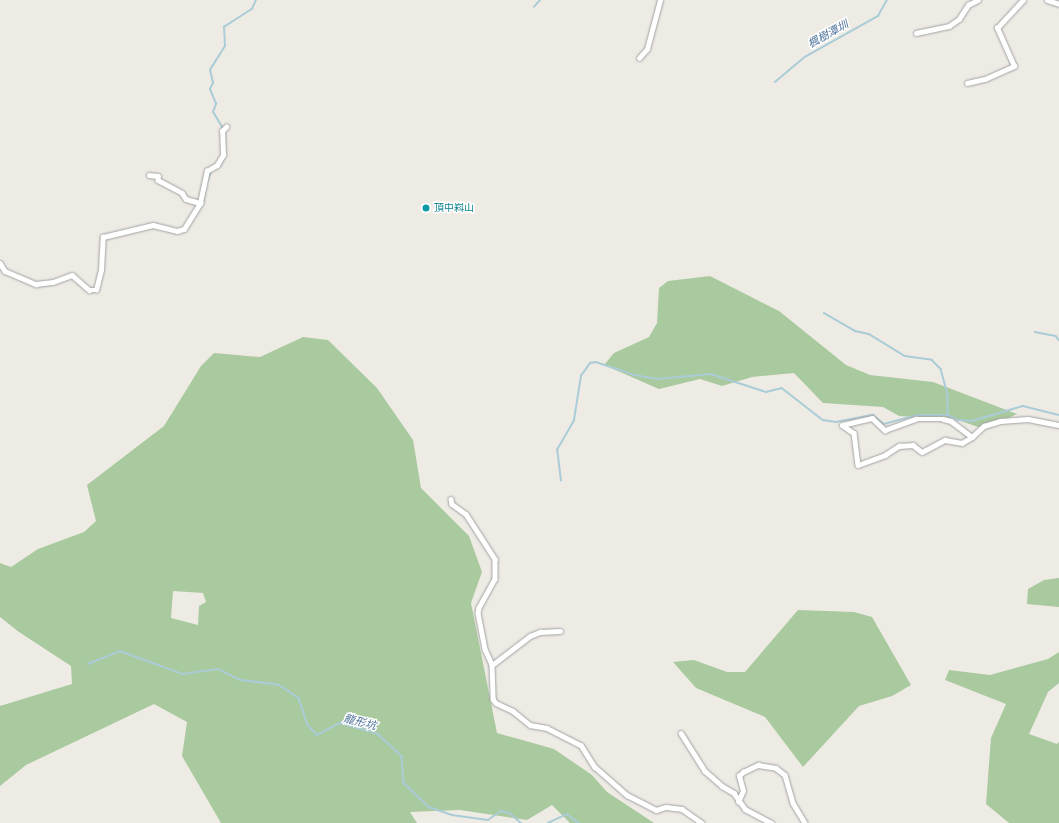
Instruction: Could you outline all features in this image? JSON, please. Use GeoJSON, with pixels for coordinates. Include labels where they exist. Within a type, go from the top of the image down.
{"type":"FeatureCollection","features":[{"type":"Feature","properties":{"kind":"street"},"geometry":{"type":"LineString","coordinates":[[639,58],[648,49],[660,0]]}},
{"type":"Feature","properties":{"kind":"street"},"geometry":{"type":"LineString","coordinates":[[916,33],[949,26],[959,19],[968,5],[978,0]]}},
{"type":"Feature","properties":{"kind":"street"},"geometry":{"type":"LineString","coordinates":[[967,83],[985,79],[1014,66],[997,28],[1023,0]]}},
{"type":"Feature","properties":{"kind":"street"},"geometry":{"type":"LineString","coordinates":[[1047,0],[1059,4]]}},
{"type":"Feature","properties":{"kind":"street"},"geometry":{"type":"LineString","coordinates":[[0,263],[5,271],[36,284],[44,284],[74,275],[93,291],[96,290],[101,270],[103,237],[153,225],[181,231],[200,202],[207,171],[217,165],[223,155],[222,131],[226,126]]}},
{"type":"Feature","properties":{"kind":"street"},"geometry":{"type":"LineString","coordinates":[[149,175],[158,176],[158,180],[182,193],[186,199],[200,202]]}},
{"type":"Feature","properties":{"kind":"street"},"geometry":{"type":"LineString","coordinates":[[972,437],[951,421],[943,419],[916,419],[885,430],[872,418],[842,425],[854,433],[858,465],[885,456],[899,446],[913,445],[922,452],[945,440],[962,444],[972,437],[984,426],[1000,421],[1028,419],[1059,425]]}},
{"type":"Feature","properties":{"kind":"street"},"geometry":{"type":"LineString","coordinates":[[452,499],[452,504],[466,514],[495,560],[495,579],[479,608],[478,613],[485,649],[492,665],[493,699],[496,703],[513,711],[530,725],[547,728],[581,745],[595,768],[612,785],[627,795],[656,810],[666,807],[682,809],[702,823]]}},
{"type":"Feature","properties":{"kind":"street"},"geometry":{"type":"LineString","coordinates":[[492,665],[530,636],[540,632],[560,631]]}},
{"type":"Feature","properties":{"kind":"street"},"geometry":{"type":"LineString","coordinates":[[681,733],[704,771],[722,786],[734,793],[738,802],[745,809],[771,823]]}},
{"type":"Feature","properties":{"kind":"street"},"geometry":{"type":"LineString","coordinates":[[738,802],[743,791],[739,776],[743,772],[758,765],[776,768],[785,774],[793,803],[805,823]]}},
{"type":"Feature","properties":{"kind":"green space"},"geometry":{"type":"Polygon","coordinates":[[[710,276],[779,311],[846,365],[870,375],[933,382],[1017,414],[984,429],[955,419],[899,416],[883,407],[823,403],[794,373],[752,377],[722,386],[700,379],[659,389],[604,365],[614,353],[649,337],[657,323],[659,288],[668,281],[710,276]]]}},
{"type":"Feature","properties":{"kind":"green space"},"geometry":{"type":"Polygon","coordinates":[[[303,337],[328,340],[377,388],[413,440],[421,488],[469,536],[482,572],[471,603],[497,733],[554,749],[592,775],[607,792],[654,823],[570,823],[552,805],[527,820],[460,810],[410,812],[417,823],[221,823],[182,756],[187,722],[154,704],[26,765],[0,786],[0,706],[72,684],[71,666],[19,632],[0,617],[0,563],[11,567],[38,549],[84,532],[96,521],[87,485],[164,426],[201,366],[214,353],[260,357],[303,337]],[[173,591],[171,618],[198,625],[199,606],[206,602],[203,593],[173,591]]]}},
{"type":"Feature","properties":{"kind":"green space"},"geometry":{"type":"Polygon","coordinates":[[[1059,578],[1059,607],[1027,604],[1028,589],[1044,580],[1059,578]]]}},
{"type":"Feature","properties":{"kind":"green space"},"geometry":{"type":"Polygon","coordinates":[[[798,610],[854,612],[872,617],[911,685],[892,696],[859,706],[803,767],[765,717],[696,688],[673,662],[694,660],[727,672],[745,672],[798,610]]]}},
{"type":"Feature","properties":{"kind":"green space"},"geometry":{"type":"Polygon","coordinates":[[[1059,652],[1059,683],[1048,692],[1029,734],[1057,744],[1059,742],[1059,823],[1009,823],[986,804],[991,738],[1006,704],[945,680],[949,670],[990,675],[1048,659],[1059,652]]]}},
{"type":"Feature","properties":{"kind":"waterway"},"geometry":{"type":"LineString","coordinates":[[225,148],[225,132],[213,112],[216,104],[210,89],[213,83],[210,70],[225,46],[224,27],[252,9],[256,0]]}},
{"type":"Feature","properties":{"kind":"waterway"},"geometry":{"type":"LineString","coordinates":[[534,7],[540,0]]}},
{"type":"Feature","properties":{"kind":"waterway","name":"楓樹潭圳"},"geometry":{"type":"LineString","coordinates":[[775,82],[805,57],[878,16],[887,0]]}},
{"type":"Feature","properties":{"kind":"waterway"},"geometry":{"type":"LineString","coordinates":[[206,184],[212,170],[220,166],[225,156]]}},
{"type":"Feature","properties":{"kind":"waterway"},"geometry":{"type":"LineString","coordinates":[[193,219],[203,203],[205,192]]}},
{"type":"Feature","properties":{"kind":"waterway"},"geometry":{"type":"LineString","coordinates":[[824,313],[855,331],[869,334],[905,356],[932,360],[941,369],[948,396],[948,414]]}},
{"type":"Feature","properties":{"kind":"waterway"},"geometry":{"type":"LineString","coordinates":[[1035,332],[1056,336],[1059,340]]}},
{"type":"Feature","properties":{"kind":"waterway"},"geometry":{"type":"LineString","coordinates":[[561,481],[557,450],[574,420],[581,376],[590,363],[596,362],[635,375],[657,379],[711,374],[766,392],[782,388],[823,420],[836,422],[873,415],[884,424],[917,415],[948,415],[958,420],[972,421],[1023,406],[1059,415]]}},
{"type":"Feature","properties":{"kind":"waterway","name":"龍形坑"},"geometry":{"type":"LineString","coordinates":[[88,664],[120,651],[183,674],[218,669],[241,680],[279,685],[299,698],[308,725],[317,735],[340,723],[378,734],[402,756],[404,783],[429,807],[452,815],[488,820],[501,811],[510,813],[521,823]]}},
{"type":"Feature","properties":{"kind":"waterway","name":"龍形坑"},"geometry":{"type":"LineString","coordinates":[[548,823],[567,814],[579,823]]}},
{"type":"Feature","properties":{"kind":"place","name":"頂中嵙山"},"geometry":{"type":"Point","coordinates":[426,208]}}]}
